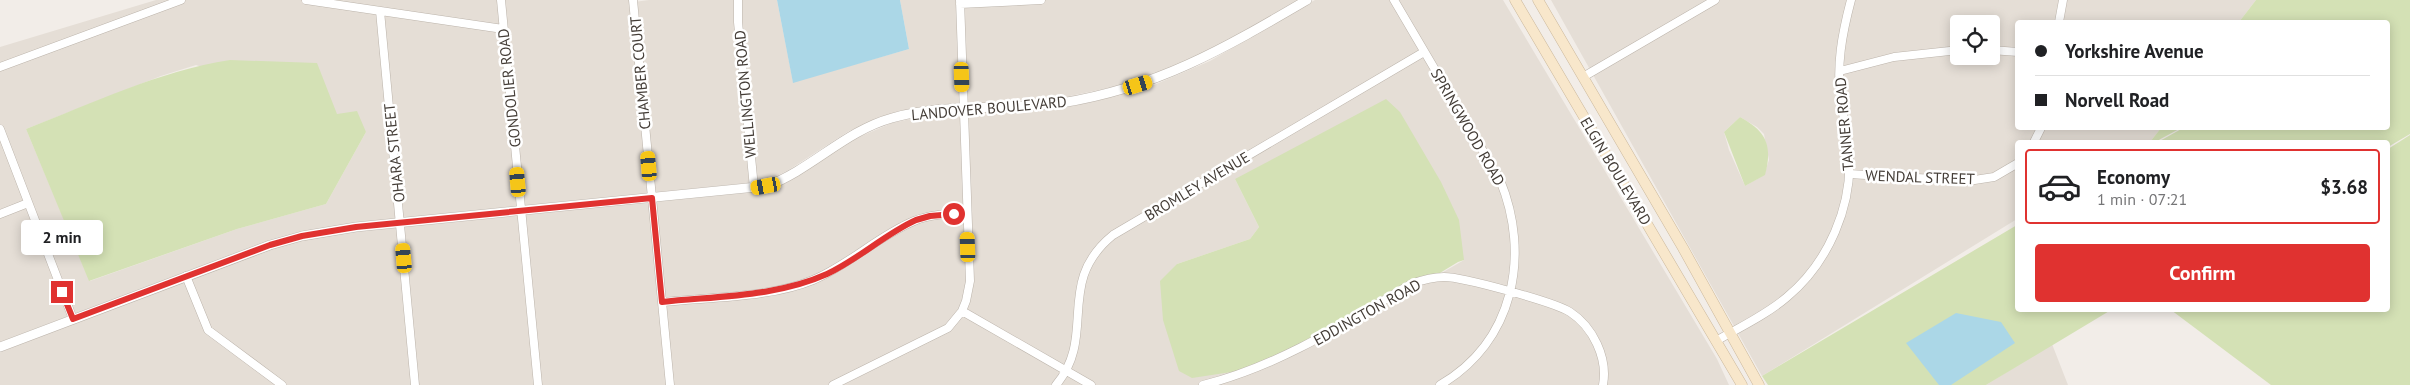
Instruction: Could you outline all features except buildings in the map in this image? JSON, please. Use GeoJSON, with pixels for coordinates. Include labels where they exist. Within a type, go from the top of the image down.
{"type":"FeatureCollection","features":[{"type":"Feature","properties":{"kind":"main road","name":"ELGIN BOULEVARD"},"geometry":{"type":"LineString","coordinates":[[1515,0],[1742,385]]}},
{"type":"Feature","properties":{"kind":"main road","name":"ELGIN BOULEVARD"},"geometry":{"type":"LineString","coordinates":[[1538,0],[1683,248],[1759,385]]}},
{"type":"Feature","properties":{"kind":"street"},"geometry":{"type":"LineString","coordinates":[[0,67],[181,0]]}},
{"type":"Feature","properties":{"kind":"street"},"geometry":{"type":"LineString","coordinates":[[306,0],[504,29]]}},
{"type":"Feature","properties":{"kind":"street","name":"GONDOLIER ROAD"},"geometry":{"type":"LineString","coordinates":[[501,0],[538,385]]}},
{"type":"Feature","properties":{"kind":"street","name":"CHAMBER COURT"},"geometry":{"type":"LineString","coordinates":[[633,0],[670,385]]}},
{"type":"Feature","properties":{"kind":"street","name":"WELLINGTON ROAD"},"geometry":{"type":"LineString","coordinates":[[738,0],[738,22],[754,188]]}},
{"type":"Feature","properties":{"kind":"street"},"geometry":{"type":"LineString","coordinates":[[833,385],[940,333],[956,320],[962,312],[970,281],[960,2],[1041,0]]}},
{"type":"Feature","properties":{"kind":"street","name":"LANDOVER BOULEVARD"},"geometry":{"type":"LineString","coordinates":[[0,347],[270,245],[302,236],[332,230],[401,222],[754,188],[780,181],[850,136],[877,123],[911,113],[1060,103],[1100,96],[1153,80],[1208,57],[1306,0]]}},
{"type":"Feature","properties":{"kind":"street","name":"SPRINGWOOD ROAD"},"geometry":{"type":"LineString","coordinates":[[1394,0],[1500,180],[1513,217],[1516,253],[1510,293],[1499,322],[1489,340],[1461,370],[1440,385]]}},
{"type":"Feature","properties":{"kind":"street"},"geometry":{"type":"LineString","coordinates":[[1583,77],[1715,0]]}},
{"type":"Feature","properties":{"kind":"street","name":"TANNER ROAD"},"geometry":{"type":"LineString","coordinates":[[1716,341],[1788,296],[1815,267],[1825,252],[1839,222],[1846,198],[1850,155],[1840,99],[1840,48],[1850,0]]}},
{"type":"Feature","properties":{"kind":"street"},"geometry":{"type":"LineString","coordinates":[[2059,20],[2063,0]]}},
{"type":"Feature","properties":{"kind":"street","name":"OHARA STREET"},"geometry":{"type":"LineString","coordinates":[[380,11],[415,385]]}},
{"type":"Feature","properties":{"kind":"street"},"geometry":{"type":"LineString","coordinates":[[1840,72],[1894,57],[1950,51]]}},
{"type":"Feature","properties":{"kind":"street"},"geometry":{"type":"LineString","coordinates":[[2000,51],[2015,52]]}},
{"type":"Feature","properties":{"kind":"street","name":"BROMLEY AVENUE"},"geometry":{"type":"LineString","coordinates":[[1056,385],[1066,371],[1075,348],[1082,277],[1093,255],[1102,244],[1113,235],[1424,52]]}},
{"type":"Feature","properties":{"kind":"street"},"geometry":{"type":"LineString","coordinates":[[0,129],[73,319]]}},
{"type":"Feature","properties":{"kind":"street","name":"WENDAL STREET"},"geometry":{"type":"LineString","coordinates":[[1849,174],[1968,181],[1994,177],[2015,165]]}},
{"type":"Feature","properties":{"kind":"street"},"geometry":{"type":"LineString","coordinates":[[0,214],[28,203]]}},
{"type":"Feature","properties":{"kind":"street"},"geometry":{"type":"LineString","coordinates":[[662,302],[775,291],[793,287],[830,273],[916,220],[942,214],[967,213]]}},
{"type":"Feature","properties":{"kind":"street"},"geometry":{"type":"LineString","coordinates":[[186,276],[208,330],[271,382],[282,385]]}},
{"type":"Feature","properties":{"kind":"street","name":"EDDINGTON ROAD"},"geometry":{"type":"LineString","coordinates":[[1203,385],[1276,361],[1421,280],[1440,278],[1458,278],[1560,307],[1578,318],[1586,326],[1602,356],[1603,385]]}},
{"type":"Feature","properties":{"kind":"street"},"geometry":{"type":"LineString","coordinates":[[962,312],[1091,385]]}},
{"type":"Feature","properties":{"kind":"shaded area"},"geometry":{"type":"Polygon","coordinates":[[[156,0],[633,0],[634,2],[649,0],[777,0],[793,82],[909,49],[900,0],[1298,0],[1233,38],[1180,65],[1123,85],[1060,98],[930,106],[890,114],[849,131],[787,171],[766,181],[356,222],[301,231],[269,240],[0,342],[0,47],[156,0]],[[196,65],[161,76],[26,129],[90,281],[237,229],[326,204],[366,132],[337,114],[196,65]]]}},
{"type":"Feature","properties":{"kind":"shaded area"},"geometry":{"type":"Polygon","coordinates":[[[1315,0],[1503,0],[1717,359],[1729,385],[0,385],[0,352],[271,249],[302,240],[356,232],[767,191],[791,180],[852,140],[892,123],[929,115],[1060,108],[1093,102],[1154,85],[1210,61],[1315,0]],[[1235,179],[1259,227],[1250,239],[1177,264],[1300,346],[1402,296],[1464,260],[1235,179]]]}},
{"type":"Feature","properties":{"kind":"shaded area"},"geometry":{"type":"Polygon","coordinates":[[[1551,0],[2256,0],[2241,20],[2015,20],[2015,130],[2159,130],[2152,140],[2015,140],[2015,220],[1762,376],[1551,0]],[[1740,117],[1724,132],[1729,150],[1745,186],[1764,175],[1769,160],[1764,134],[1757,127],[1740,117]]]}},
{"type":"Feature","properties":{"kind":"shaded area"},"geometry":{"type":"Polygon","coordinates":[[[2052,344],[2068,385],[1986,385],[2052,344]]]}},
{"type":"Feature","properties":{"kind":"green space"},"geometry":{"type":"Polygon","coordinates":[[[2256,0],[2410,0],[2410,134],[2390,146],[2390,140],[2162,140],[2179,130],[2390,130],[2390,20],[2241,20],[2256,0]]]}},
{"type":"Feature","properties":{"kind":"green space"},"geometry":{"type":"Polygon","coordinates":[[[230,60],[317,63],[337,114],[357,111],[366,132],[326,204],[237,229],[89,281],[26,129],[152,80],[204,65],[230,60]]]}},
{"type":"Feature","properties":{"kind":"green space"},"geometry":{"type":"Polygon","coordinates":[[[1386,99],[1400,112],[1441,182],[1459,220],[1464,260],[1402,296],[1301,346],[1238,371],[1192,378],[1179,371],[1163,320],[1160,281],[1177,264],[1250,239],[1259,227],[1235,179],[1386,99]]]}},
{"type":"Feature","properties":{"kind":"green space"},"geometry":{"type":"Polygon","coordinates":[[[1740,117],[1749,122],[1761,134],[1765,140],[1768,155],[1765,175],[1745,186],[1724,132],[1740,117]]]}},
{"type":"Feature","properties":{"kind":"green space"},"geometry":{"type":"Polygon","coordinates":[[[2159,130],[2177,130],[2159,140],[2152,140],[2159,130]]]}},
{"type":"Feature","properties":{"kind":"green space"},"geometry":{"type":"Polygon","coordinates":[[[2410,135],[2410,385],[2271,385],[2174,312],[2390,312],[2390,148],[2410,135]]]}},
{"type":"Feature","properties":{"kind":"green space"},"geometry":{"type":"Polygon","coordinates":[[[2015,226],[2015,312],[2108,312],[1986,385],[1768,385],[1762,376],[2015,226]]]}},
{"type":"Feature","properties":{"kind":"water"},"geometry":{"type":"Polygon","coordinates":[[[777,0],[900,0],[909,49],[793,83],[777,0]]]}},
{"type":"Feature","properties":{"kind":"water"},"geometry":{"type":"Polygon","coordinates":[[[1956,313],[2001,322],[2015,343],[1951,385],[1939,385],[1906,343],[1956,313]]]}},
{"type":"Feature","properties":{"kind":"route"},"geometry":{"type":"LineString","coordinates":[[62,292],[73,319],[270,245],[302,236],[356,227],[652,198],[662,302],[775,291],[793,287],[830,273],[903,226],[916,220],[942,214],[954,214]]}}]}
